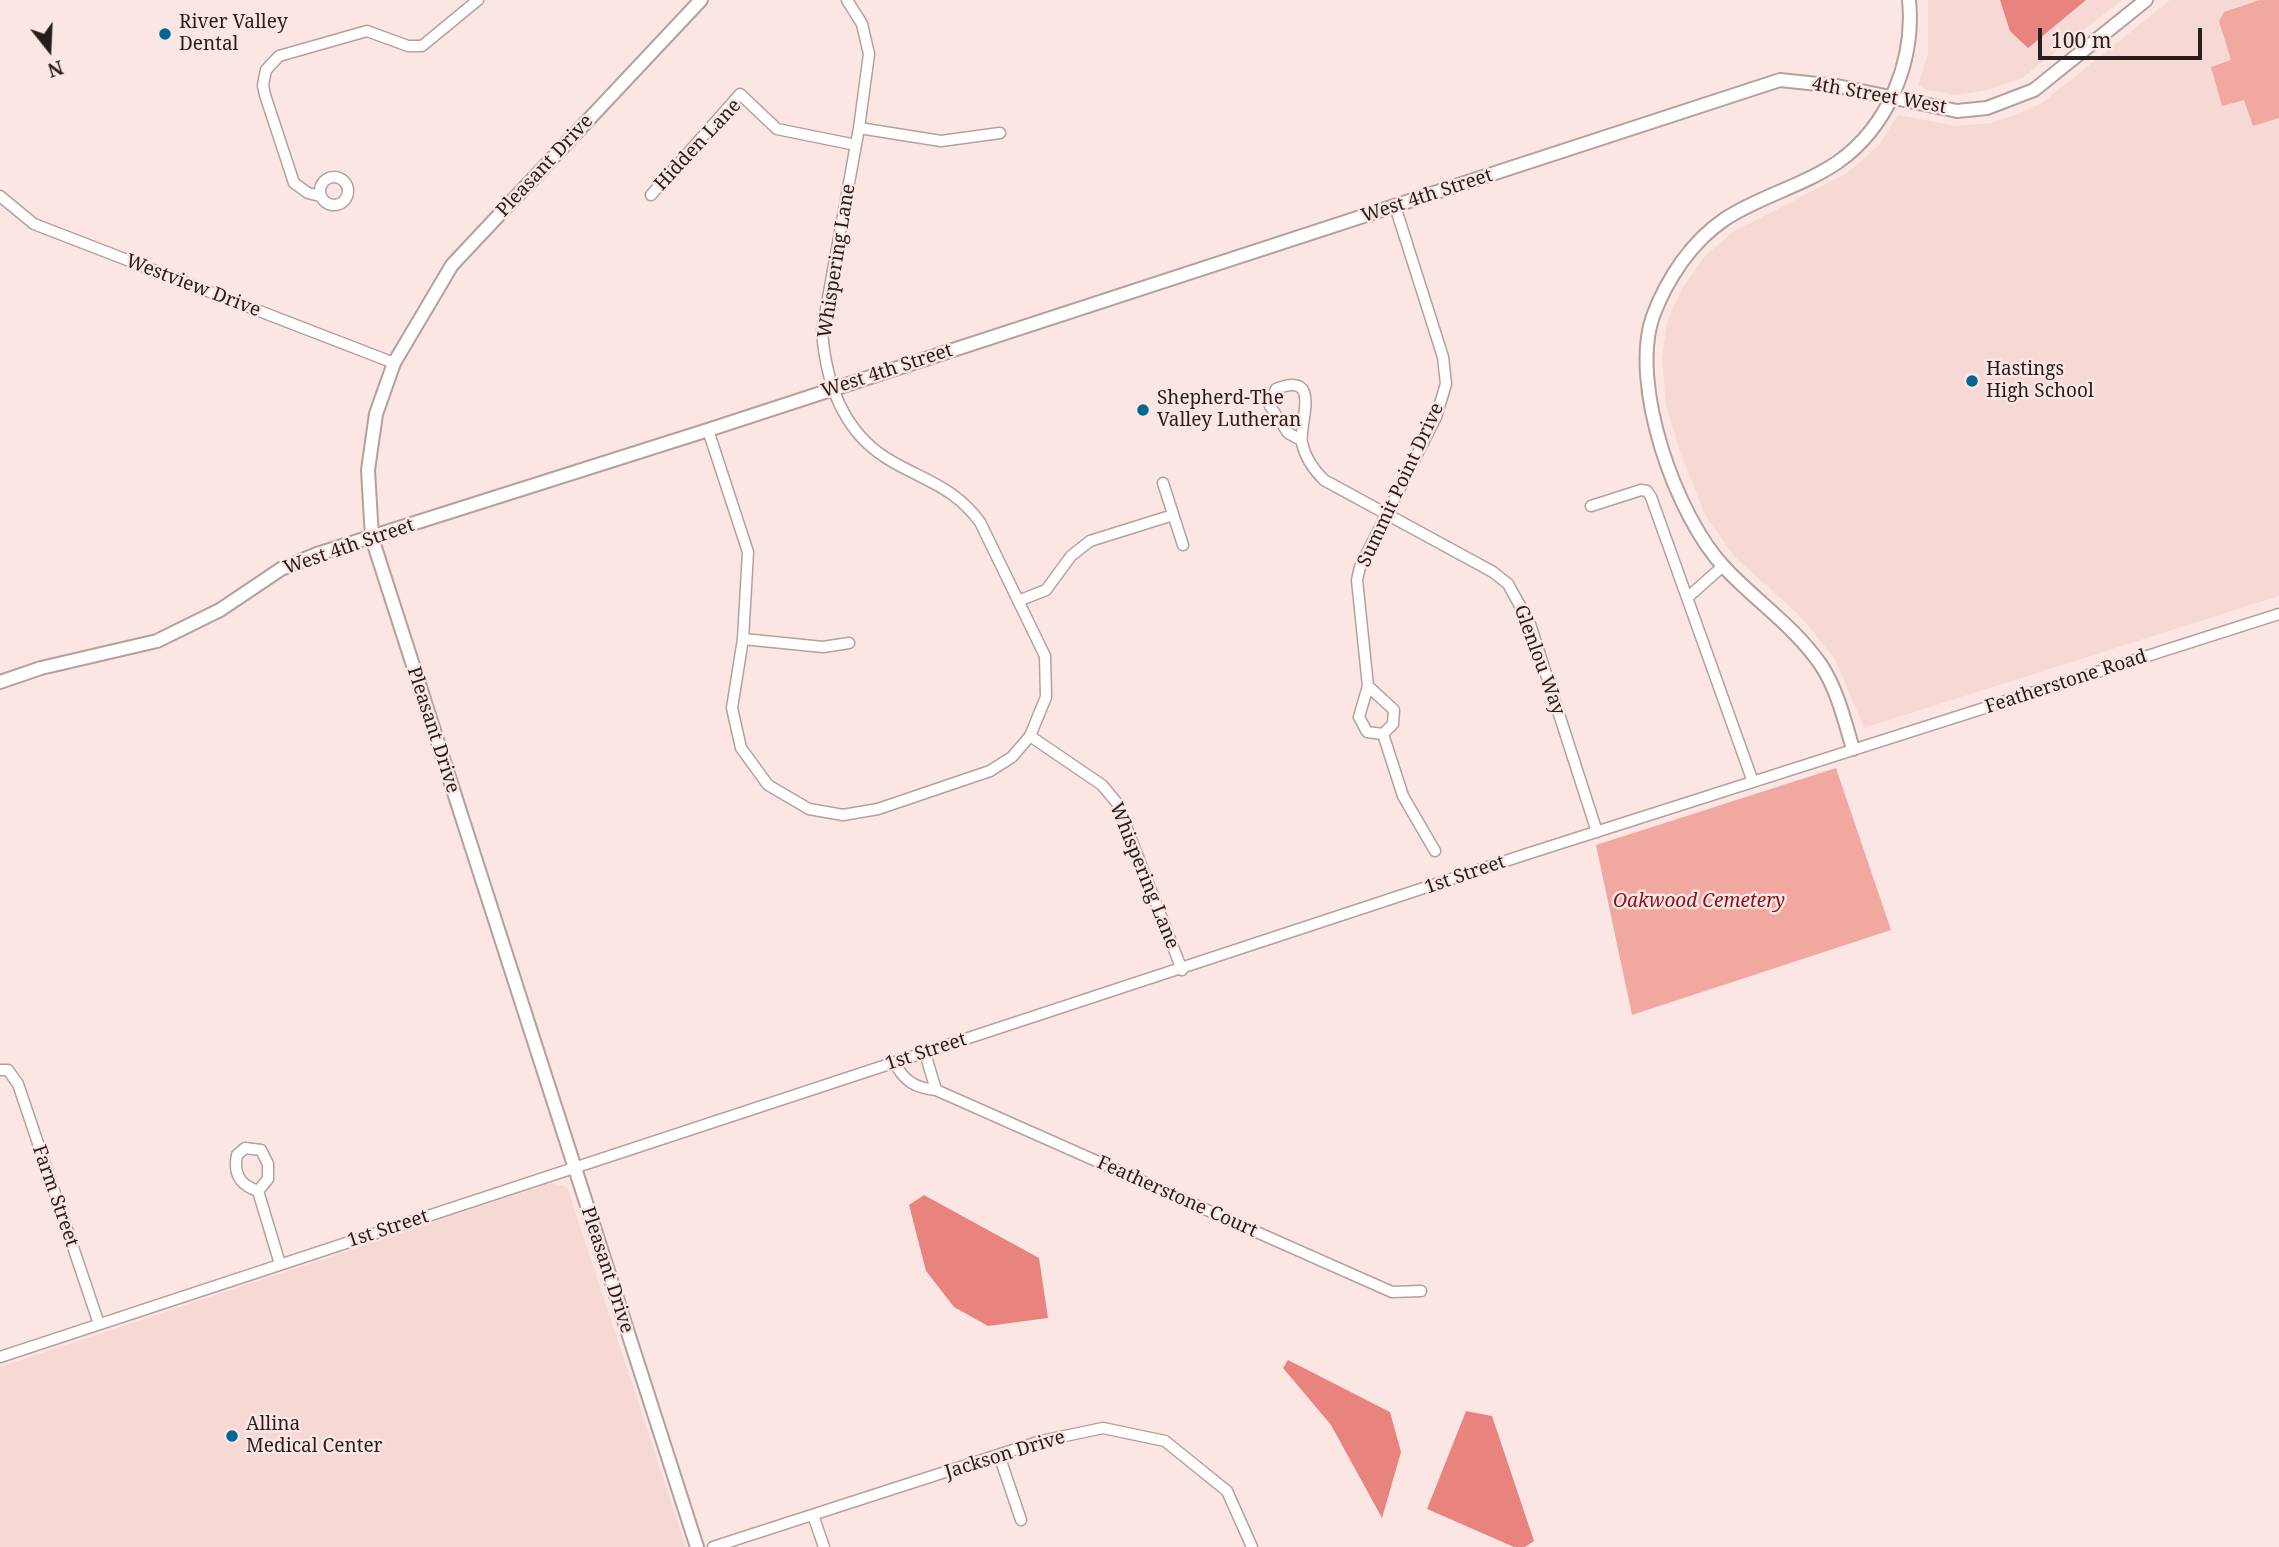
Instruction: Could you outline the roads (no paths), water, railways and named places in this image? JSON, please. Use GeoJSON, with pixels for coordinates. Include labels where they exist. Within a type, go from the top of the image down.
{"type":"FeatureCollection","features":[{"type":"Feature","properties":{"kind":"street"},"geometry":{"type":"LineString","coordinates":[[320,196],[308,193],[294,183],[263,85],[270,64],[279,56],[367,31],[408,46],[422,46],[478,0]]}},
{"type":"Feature","properties":{"kind":"street","name":"Pleasant Drive"},"geometry":{"type":"LineString","coordinates":[[697,1547],[372,538],[368,470],[376,414],[394,363],[452,265],[701,0]]}},
{"type":"Feature","properties":{"kind":"street","name":"Whispering Lane"},"geometry":{"type":"LineString","coordinates":[[847,0],[862,24],[869,54],[859,128],[822,331],[824,358],[832,388],[842,414],[863,442],[891,461],[950,490],[968,505],[980,522],[1045,656],[1046,696],[1030,736],[1102,785],[1116,803],[1182,970]]}},
{"type":"Feature","properties":{"kind":"street"},"geometry":{"type":"LineString","coordinates":[[1853,749],[1843,715],[1822,667],[1790,628],[1723,566],[1692,522],[1666,457],[1651,408],[1647,357],[1653,318],[1669,281],[1694,246],[1724,220],[1839,161],[1867,135],[1891,99],[1906,57],[1912,30],[1909,0]]}},
{"type":"Feature","properties":{"kind":"street","name":"4th Street West"},"geometry":{"type":"LineString","coordinates":[[1786,81],[1837,86],[1957,111],[1987,108],[2034,90],[2146,0]]}},
{"type":"Feature","properties":{"kind":"street","name":"West 4th Street"},"geometry":{"type":"LineString","coordinates":[[0,681],[41,668],[157,641],[220,610],[281,569],[317,554],[1786,81]]}},
{"type":"Feature","properties":{"kind":"street","name":"Hidden Lane"},"geometry":{"type":"LineString","coordinates":[[651,195],[740,94],[777,129],[856,145]]}},
{"type":"Feature","properties":{"kind":"street"},"geometry":{"type":"LineString","coordinates":[[859,128],[941,141],[1000,133]]}},
{"type":"Feature","properties":{"kind":"street","name":"Westview Drive"},"geometry":{"type":"LineString","coordinates":[[0,196],[34,224],[394,363]]}},
{"type":"Feature","properties":{"kind":"street","name":"Summit Point Drive"},"geometry":{"type":"LineString","coordinates":[[1383,734],[1367,732],[1361,725],[1360,709],[1368,686],[1357,580],[1360,566],[1436,417],[1446,384],[1443,357],[1395,206]]}},
{"type":"Feature","properties":{"kind":"street","name":"Glenlou Way"},"geometry":{"type":"LineString","coordinates":[[1301,440],[1288,433],[1270,406],[1276,389],[1287,384],[1300,390],[1307,403],[1301,440],[1306,456],[1324,480],[1493,572],[1508,584],[1521,603],[1597,832]]}},
{"type":"Feature","properties":{"kind":"street"},"geometry":{"type":"LineString","coordinates":[[708,430],[748,552],[743,639],[732,708],[741,748],[768,786],[809,809],[844,815],[878,809],[990,771],[1012,757],[1030,736]]}},
{"type":"Feature","properties":{"kind":"street"},"geometry":{"type":"LineString","coordinates":[[1163,483],[1183,545]]}},
{"type":"Feature","properties":{"kind":"street"},"geometry":{"type":"LineString","coordinates":[[1591,506],[1647,491],[1753,782]]}},
{"type":"Feature","properties":{"kind":"street"},"geometry":{"type":"LineString","coordinates":[[1018,601],[1046,590],[1060,575],[1071,556],[1090,541],[1173,515]]}},
{"type":"Feature","properties":{"kind":"street"},"geometry":{"type":"LineString","coordinates":[[1687,598],[1723,566]]}},
{"type":"Feature","properties":{"kind":"street","name":"Featherstone Road"},"geometry":{"type":"LineString","coordinates":[[1853,749],[2279,614]]}},
{"type":"Feature","properties":{"kind":"street"},"geometry":{"type":"LineString","coordinates":[[743,639],[823,648],[849,643]]}},
{"type":"Feature","properties":{"kind":"street"},"geometry":{"type":"LineString","coordinates":[[1368,686],[1394,710],[1393,724],[1383,734],[1403,796],[1435,851]]}},
{"type":"Feature","properties":{"kind":"street","name":"1st Street"},"geometry":{"type":"LineString","coordinates":[[0,1357],[1853,749]]}},
{"type":"Feature","properties":{"kind":"street"},"geometry":{"type":"LineString","coordinates":[[925,1052],[936,1090]]}},
{"type":"Feature","properties":{"kind":"street","name":"Featherstone Court"},"geometry":{"type":"LineString","coordinates":[[894,1062],[907,1081],[924,1089],[936,1090],[1392,1292],[1421,1291]]}},
{"type":"Feature","properties":{"kind":"street","name":"Farm Street"},"geometry":{"type":"LineString","coordinates":[[4,1070],[19,1084],[99,1324]]}},
{"type":"Feature","properties":{"kind":"street"},"geometry":{"type":"LineString","coordinates":[[245,1148],[261,1150],[268,1164],[268,1179],[258,1191],[246,1187],[237,1176],[237,1155],[245,1148]]}},
{"type":"Feature","properties":{"kind":"street"},"geometry":{"type":"LineString","coordinates":[[258,1191],[279,1264]]}},
{"type":"Feature","properties":{"kind":"street","name":"Jackson Drive"},"geometry":{"type":"LineString","coordinates":[[713,1547],[1041,1441],[1103,1428],[1165,1441],[1227,1491],[1252,1547]]}},
{"type":"Feature","properties":{"kind":"street"},"geometry":{"type":"LineString","coordinates":[[999,1455],[1021,1520]]}},
{"type":"Feature","properties":{"kind":"street"},"geometry":{"type":"LineString","coordinates":[[813,1516],[824,1547]]}},
{"type":"Feature","properties":{"kind":"place","name":"River Valley Dental"},"geometry":{"type":"Point","coordinates":[165,34]}},
{"type":"Feature","properties":{"kind":"place","name":"Hastings High School"},"geometry":{"type":"Point","coordinates":[1972,381]}},
{"type":"Feature","properties":{"kind":"place","name":"Shepherd-The Valley Lutheran"},"geometry":{"type":"Point","coordinates":[1143,410]}},
{"type":"Feature","properties":{"kind":"place","name":"Allina Medical Center"},"geometry":{"type":"Point","coordinates":[232,1436]}},
{"type":"Feature","properties":{"kind":"park label","name":"Oakwood Cemetery"},"geometry":{"type":"Point","coordinates":[1699,902]}}]}
